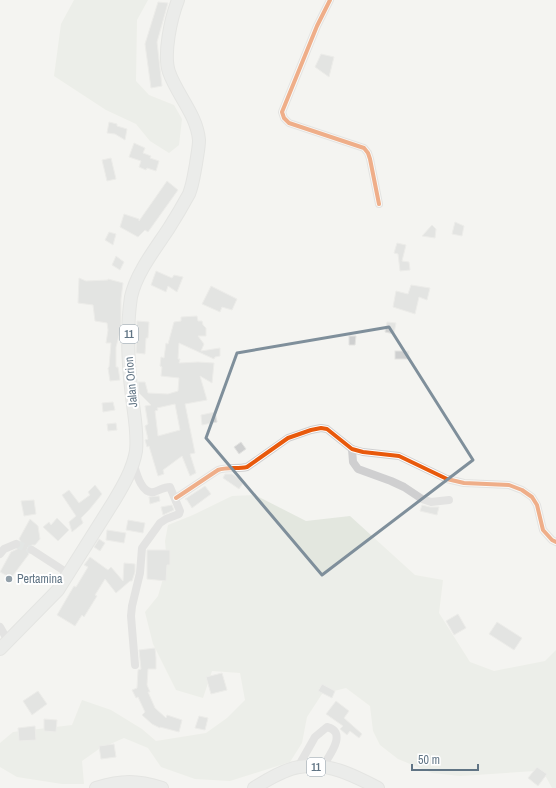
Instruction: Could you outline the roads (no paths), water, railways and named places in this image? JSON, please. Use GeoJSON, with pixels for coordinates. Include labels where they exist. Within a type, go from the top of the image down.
{"type":"FeatureCollection","features":[{"type":"Feature","properties":{"kind":"highway","name":"Jalan Orion"},"geometry":{"type":"LineString","coordinates":[[4,645],[51,598],[69,574],[122,488],[133,461],[136,446],[136,434],[128,343],[129,312],[132,294],[144,266],[189,194],[192,187],[198,150],[197,130],[168,67],[167,42],[178,0]]}},
{"type":"Feature","properties":{"kind":"highway","name":"11"},"geometry":{"type":"LineString","coordinates":[[254,788],[268,779],[298,767],[323,766],[337,769],[378,788]]}},
{"type":"Feature","properties":{"kind":"highway"},"geometry":{"type":"LineString","coordinates":[[96,788],[112,783],[132,781],[146,783],[162,788]]}},
{"type":"Feature","properties":{"kind":"street"},"geometry":{"type":"LineString","coordinates":[[330,0],[305,55],[282,115],[289,122],[364,148],[370,159],[379,204]]}},
{"type":"Feature","properties":{"kind":"street"},"geometry":{"type":"LineString","coordinates":[[176,498],[218,470],[223,468],[240,469],[248,467],[288,438],[321,428],[327,429],[352,449],[363,452],[399,456],[447,479],[464,483],[509,485],[522,490],[532,497],[537,505],[543,530],[552,540],[556,542]]}},
{"type":"Feature","properties":{"kind":"street"},"geometry":{"type":"LineString","coordinates":[[352,449],[353,462],[358,469],[391,480],[422,499],[431,502],[449,500]]}},
{"type":"Feature","properties":{"kind":"street"},"geometry":{"type":"LineString","coordinates":[[133,461],[143,487],[149,492],[170,487],[180,510],[179,514],[160,523],[142,548],[140,573],[131,616],[135,665]]}},
{"type":"Feature","properties":{"kind":"street"},"geometry":{"type":"LineString","coordinates":[[0,554],[4,549],[16,544]]}},
{"type":"Feature","properties":{"kind":"street"},"geometry":{"type":"LineString","coordinates":[[32,550],[69,574]]}},
{"type":"Feature","properties":{"kind":"street"},"geometry":{"type":"LineString","coordinates":[[0,628],[4,645]]}},
{"type":"Feature","properties":{"kind":"street"},"geometry":{"type":"LineString","coordinates":[[298,767],[315,737],[327,726],[335,731],[337,738],[335,746],[323,766]]}},
{"type":"Feature","properties":{"kind":"tunnel"},"geometry":{"type":"LineString","coordinates":[[16,544],[32,550]]}},
{"type":"Feature","properties":{"kind":"place","name":"Pertamina"},"geometry":{"type":"Point","coordinates":[9,579]}}]}
